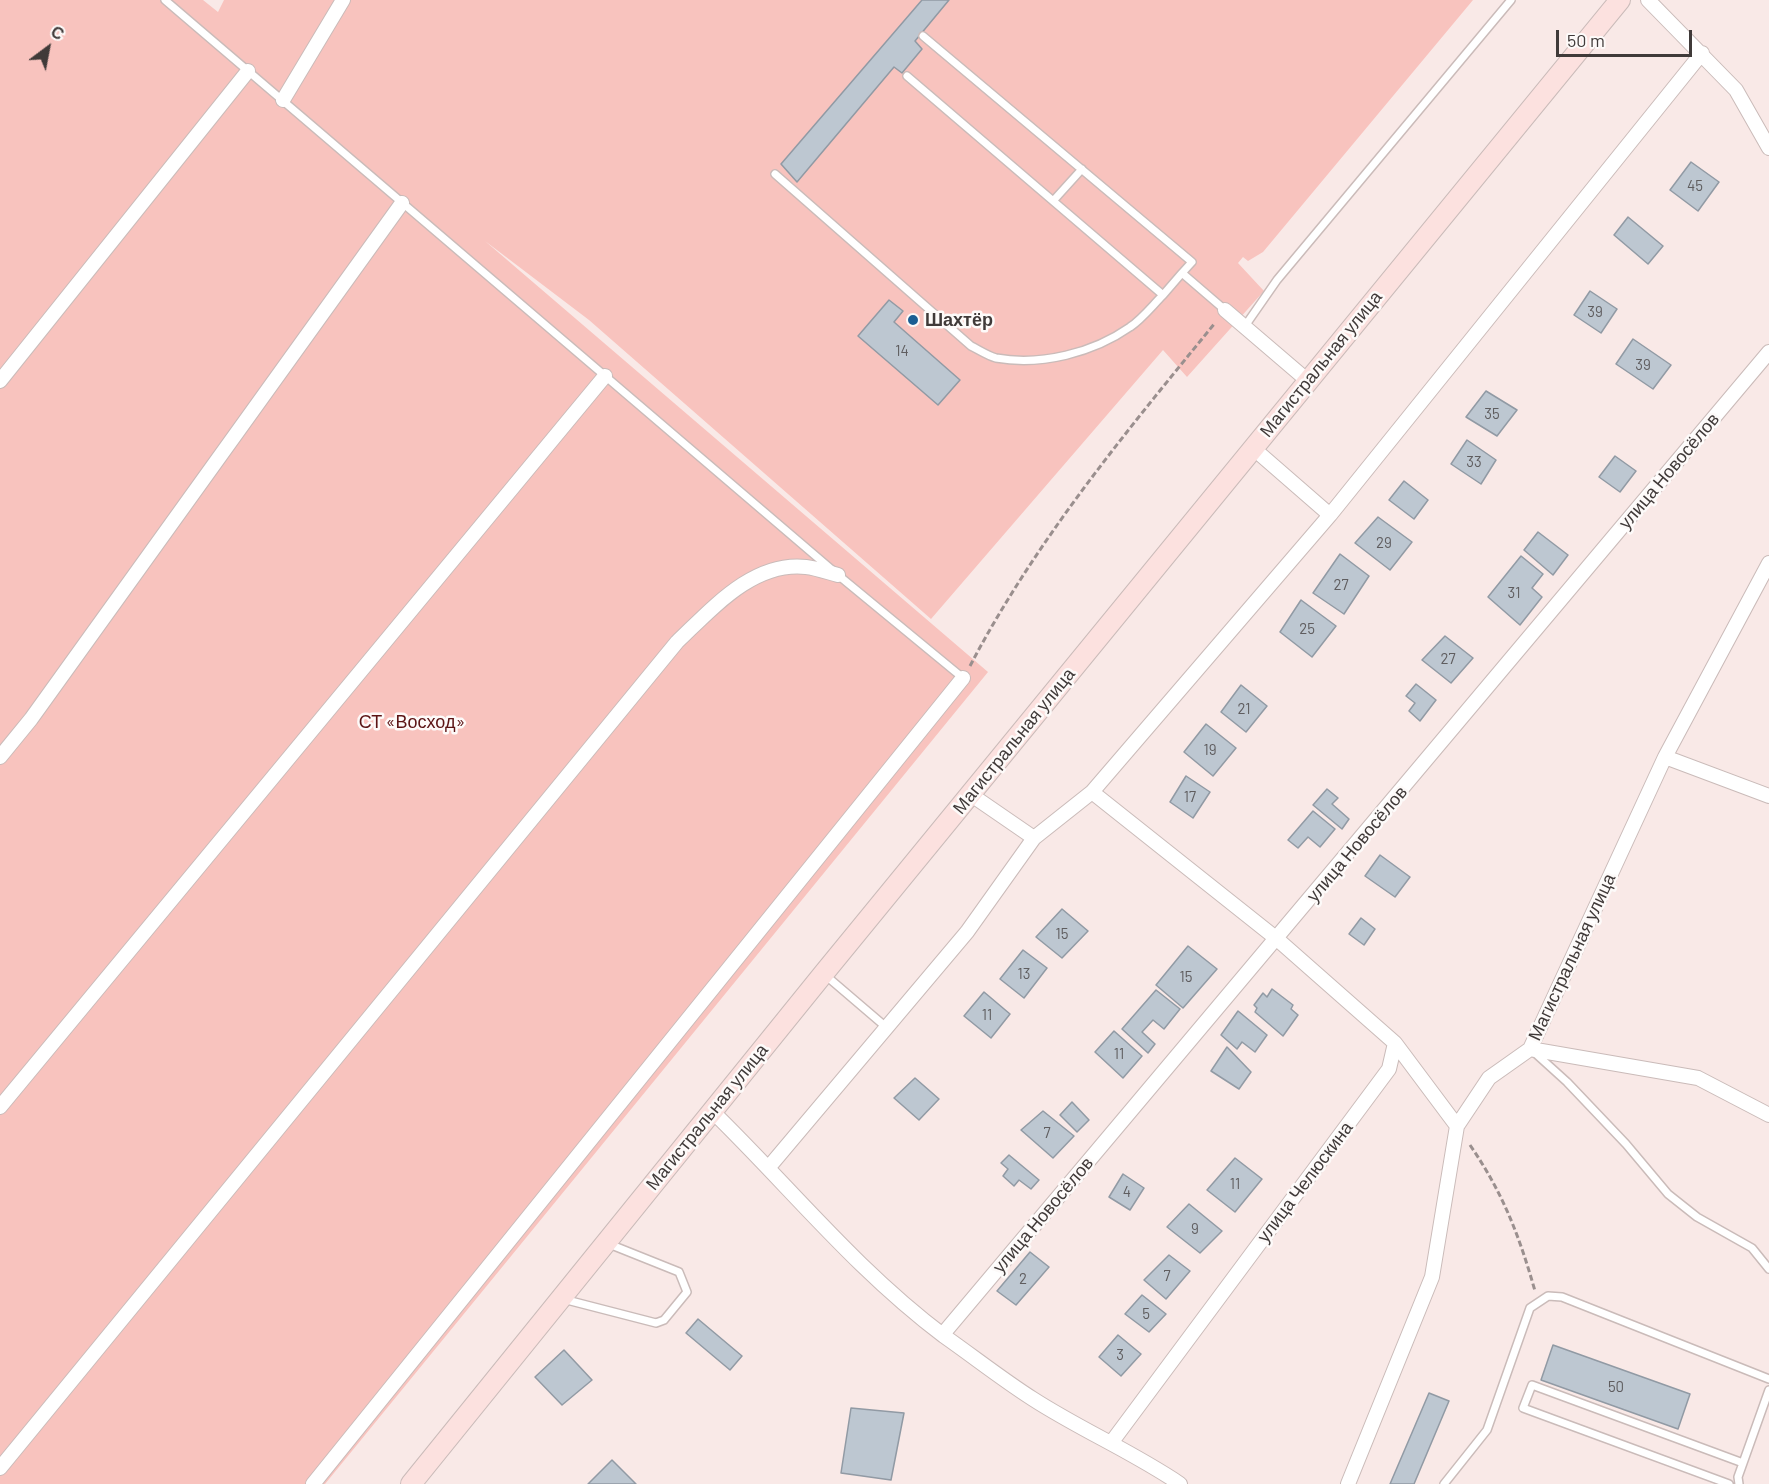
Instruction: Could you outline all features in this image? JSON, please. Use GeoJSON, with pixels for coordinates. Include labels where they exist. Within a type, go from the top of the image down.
{"type":"FeatureCollection","features":[{"type":"Feature","properties":{"kind":"main road","name":"Магистральная улица"},"geometry":{"type":"LineString","coordinates":[[411,1484],[970,794],[1620,0]]}},
{"type":"Feature","properties":{"kind":"street"},"geometry":{"type":"LineString","coordinates":[[283,100],[343,0]]}},
{"type":"Feature","properties":{"kind":"street"},"geometry":{"type":"LineString","coordinates":[[1648,0],[1736,90],[1769,148]]}},
{"type":"Feature","properties":{"kind":"street"},"geometry":{"type":"LineString","coordinates":[[769,1167],[967,932],[1034,838],[1092,792],[1330,515],[1702,53]]}},
{"type":"Feature","properties":{"kind":"street"},"geometry":{"type":"LineString","coordinates":[[0,381],[248,71]]}},
{"type":"Feature","properties":{"kind":"street"},"geometry":{"type":"LineString","coordinates":[[0,757],[31,719],[402,203]]}},
{"type":"Feature","properties":{"kind":"street"},"geometry":{"type":"LineString","coordinates":[[1225,310],[1308,381]]}},
{"type":"Feature","properties":{"kind":"street","name":"улица Новосёлов"},"geometry":{"type":"LineString","coordinates":[[943,1334],[1769,352]]}},
{"type":"Feature","properties":{"kind":"street"},"geometry":{"type":"LineString","coordinates":[[0,1107],[606,376]]}},
{"type":"Feature","properties":{"kind":"street"},"geometry":{"type":"LineString","coordinates":[[1253,448],[1330,515]]}},
{"type":"Feature","properties":{"kind":"street","name":"Магистральная улица"},"geometry":{"type":"LineString","coordinates":[[1348,1484],[1432,1277],[1457,1126],[1489,1078],[1530,1048],[1665,757],[1769,563]]}},
{"type":"Feature","properties":{"kind":"street"},"geometry":{"type":"LineString","coordinates":[[0,1468],[677,642],[721,601],[758,574],[783,567],[806,567],[838,575]]}},
{"type":"Feature","properties":{"kind":"street"},"geometry":{"type":"LineString","coordinates":[[313,1484],[963,678]]}},
{"type":"Feature","properties":{"kind":"street"},"geometry":{"type":"LineString","coordinates":[[1665,757],[1769,796]]}},
{"type":"Feature","properties":{"kind":"street"},"geometry":{"type":"LineString","coordinates":[[1092,792],[1277,939],[1395,1043],[1457,1126]]}},
{"type":"Feature","properties":{"kind":"street"},"geometry":{"type":"LineString","coordinates":[[970,794],[1034,838]]}},
{"type":"Feature","properties":{"kind":"street","name":"улица Челюскина"},"geometry":{"type":"LineString","coordinates":[[1112,1443],[1389,1069],[1395,1043]]}},
{"type":"Feature","properties":{"kind":"street"},"geometry":{"type":"LineString","coordinates":[[1530,1048],[1698,1078],[1769,1115]]}},
{"type":"Feature","properties":{"kind":"street"},"geometry":{"type":"LineString","coordinates":[[712,1111],[769,1167],[798,1202],[861,1265],[943,1334],[1034,1400],[1180,1484]]}},
{"type":"Feature","properties":{"kind":"lane"},"geometry":{"type":"LineString","coordinates":[[165,0],[838,575],[963,678]]}},
{"type":"Feature","properties":{"kind":"lane"},"geometry":{"type":"LineString","coordinates":[[1245,326],[1277,280],[1511,0]]}},
{"type":"Feature","properties":{"kind":"lane"},"geometry":{"type":"LineString","coordinates":[[775,174],[971,346],[994,357],[1020,360],[1050,358],[1105,342],[1131,326],[1192,262],[923,36]]}},
{"type":"Feature","properties":{"kind":"lane"},"geometry":{"type":"LineString","coordinates":[[907,76],[1163,295]]}},
{"type":"Feature","properties":{"kind":"lane"},"geometry":{"type":"LineString","coordinates":[[1053,201],[1082,169]]}},
{"type":"Feature","properties":{"kind":"lane"},"geometry":{"type":"LineString","coordinates":[[1182,273],[1225,310]]}},
{"type":"Feature","properties":{"kind":"lane"},"geometry":{"type":"LineString","coordinates":[[824,974],[886,1027]]}},
{"type":"Feature","properties":{"kind":"lane"},"geometry":{"type":"LineString","coordinates":[[1530,1048],[1626,1144],[1668,1194],[1697,1217],[1752,1248],[1769,1269]]}},
{"type":"Feature","properties":{"kind":"lane"},"geometry":{"type":"LineString","coordinates":[[560,1298],[656,1323],[664,1320],[687,1292],[679,1272],[605,1243]]}},
{"type":"Feature","properties":{"kind":"lane"},"geometry":{"type":"LineString","coordinates":[[1444,1484],[1487,1430],[1530,1308],[1537,1301],[1548,1296],[1562,1297],[1769,1379]]}},
{"type":"Feature","properties":{"kind":"lane"},"geometry":{"type":"LineString","coordinates":[[1729,1484],[1523,1408],[1532,1385],[1743,1463]]}},
{"type":"Feature","properties":{"kind":"lane"},"geometry":{"type":"LineString","coordinates":[[1739,1484],[1738,1477],[1769,1390]]}},
{"type":"Feature","properties":{"kind":"path"},"geometry":{"type":"LineString","coordinates":[[963,678],[988,631],[1062,516],[1130,426],[1225,310]]}},
{"type":"Feature","properties":{"kind":"path"},"geometry":{"type":"LineString","coordinates":[[1457,1126],[1495,1181],[1519,1234],[1537,1301]]}},
{"type":"Feature","properties":{"kind":"green space","name":"СТ «Восход»"},"geometry":{"type":"Polygon","coordinates":[[[0,0],[203,0],[218,12],[224,0],[1473,0],[1263,252],[1248,261],[1243,257],[1238,263],[1264,291],[1187,377],[1163,350],[931,619],[589,320],[485,241],[988,672],[325,1484],[0,1484],[0,0]]]}},
{"type":"Feature","properties":{"kind":"building"},"geometry":{"type":"Polygon","coordinates":[[[922,0],[949,0],[915,41],[922,49],[902,73],[894,67],[797,182],[781,164],[922,0]]]}},
{"type":"Feature","properties":{"kind":"building"},"geometry":{"type":"Polygon","coordinates":[[[1691,162],[1719,182],[1698,211],[1670,190],[1691,162]]]}},
{"type":"Feature","properties":{"kind":"building"},"geometry":{"type":"Polygon","coordinates":[[[1628,217],[1663,246],[1648,264],[1614,235],[1628,217]]]}},
{"type":"Feature","properties":{"kind":"building"},"geometry":{"type":"Polygon","coordinates":[[[1590,291],[1617,309],[1601,333],[1574,315],[1590,291]]]}},
{"type":"Feature","properties":{"kind":"building"},"geometry":{"type":"Polygon","coordinates":[[[889,300],[903,311],[894,322],[960,380],[938,405],[858,336],[889,300]]]}},
{"type":"Feature","properties":{"kind":"building"},"geometry":{"type":"Polygon","coordinates":[[[1633,339],[1671,365],[1653,389],[1616,364],[1633,339]]]}},
{"type":"Feature","properties":{"kind":"building"},"geometry":{"type":"Polygon","coordinates":[[[1486,391],[1517,410],[1497,436],[1466,417],[1486,391]]]}},
{"type":"Feature","properties":{"kind":"building"},"geometry":{"type":"Polygon","coordinates":[[[1467,440],[1496,460],[1481,484],[1451,464],[1467,440]]]}},
{"type":"Feature","properties":{"kind":"building"},"geometry":{"type":"Polygon","coordinates":[[[1615,456],[1636,471],[1620,492],[1599,477],[1615,456]]]}},
{"type":"Feature","properties":{"kind":"building"},"geometry":{"type":"Polygon","coordinates":[[[1404,481],[1428,500],[1414,519],[1389,500],[1404,481]]]}},
{"type":"Feature","properties":{"kind":"building"},"geometry":{"type":"Polygon","coordinates":[[[1378,517],[1412,542],[1390,570],[1355,543],[1378,517]]]}},
{"type":"Feature","properties":{"kind":"building"},"geometry":{"type":"Polygon","coordinates":[[[1538,532],[1568,555],[1553,575],[1524,550],[1538,532]]]}},
{"type":"Feature","properties":{"kind":"building"},"geometry":{"type":"Polygon","coordinates":[[[1340,554],[1369,576],[1344,614],[1313,593],[1340,554]]]}},
{"type":"Feature","properties":{"kind":"building"},"geometry":{"type":"Polygon","coordinates":[[[1521,556],[1543,574],[1532,588],[1542,597],[1520,625],[1488,597],[1521,556]]]}},
{"type":"Feature","properties":{"kind":"building"},"geometry":{"type":"Polygon","coordinates":[[[1301,600],[1336,626],[1312,657],[1280,632],[1301,600]]]}},
{"type":"Feature","properties":{"kind":"building"},"geometry":{"type":"Polygon","coordinates":[[[1445,636],[1473,658],[1451,683],[1422,660],[1445,636]]]}},
{"type":"Feature","properties":{"kind":"building"},"geometry":{"type":"Polygon","coordinates":[[[1416,684],[1436,700],[1420,721],[1409,711],[1415,703],[1406,696],[1416,684]]]}},
{"type":"Feature","properties":{"kind":"building"},"geometry":{"type":"Polygon","coordinates":[[[1241,685],[1267,706],[1246,732],[1221,712],[1241,685]]]}},
{"type":"Feature","properties":{"kind":"building"},"geometry":{"type":"Polygon","coordinates":[[[1206,724],[1236,748],[1213,776],[1184,752],[1206,724]]]}},
{"type":"Feature","properties":{"kind":"building"},"geometry":{"type":"Polygon","coordinates":[[[1186,776],[1210,792],[1193,818],[1170,802],[1186,776]]]}},
{"type":"Feature","properties":{"kind":"building"},"geometry":{"type":"Polygon","coordinates":[[[1327,789],[1338,798],[1332,804],[1349,819],[1342,829],[1313,805],[1327,789]]]}},
{"type":"Feature","properties":{"kind":"building"},"geometry":{"type":"Polygon","coordinates":[[[1313,811],[1335,829],[1320,847],[1308,837],[1298,848],[1288,840],[1313,811]]]}},
{"type":"Feature","properties":{"kind":"building"},"geometry":{"type":"Polygon","coordinates":[[[1380,855],[1410,877],[1395,897],[1365,876],[1380,855]]]}},
{"type":"Feature","properties":{"kind":"building"},"geometry":{"type":"Polygon","coordinates":[[[1062,909],[1088,931],[1062,958],[1036,937],[1062,909]]]}},
{"type":"Feature","properties":{"kind":"building"},"geometry":{"type":"Polygon","coordinates":[[[1361,918],[1375,929],[1364,945],[1349,934],[1361,918]]]}},
{"type":"Feature","properties":{"kind":"building"},"geometry":{"type":"Polygon","coordinates":[[[1188,946],[1217,969],[1183,1008],[1156,985],[1188,946]]]}},
{"type":"Feature","properties":{"kind":"building"},"geometry":{"type":"Polygon","coordinates":[[[1023,950],[1047,968],[1024,998],[1000,979],[1023,950]]]}},
{"type":"Feature","properties":{"kind":"building"},"geometry":{"type":"Polygon","coordinates":[[[1272,989],[1293,1005],[1291,1009],[1298,1015],[1283,1036],[1255,1012],[1257,1008],[1254,1005],[1263,993],[1267,997],[1272,989]]]}},
{"type":"Feature","properties":{"kind":"building"},"geometry":{"type":"Polygon","coordinates":[[[1156,990],[1180,1009],[1164,1029],[1153,1020],[1142,1032],[1155,1044],[1148,1053],[1122,1029],[1156,990]]]}},
{"type":"Feature","properties":{"kind":"building"},"geometry":{"type":"Polygon","coordinates":[[[984,992],[1010,1014],[991,1038],[964,1016],[984,992]]]}},
{"type":"Feature","properties":{"kind":"building"},"geometry":{"type":"Polygon","coordinates":[[[1238,1011],[1267,1035],[1255,1052],[1242,1042],[1237,1049],[1221,1035],[1238,1011]]]}},
{"type":"Feature","properties":{"kind":"building"},"geometry":{"type":"Polygon","coordinates":[[[1114,1031],[1142,1056],[1123,1078],[1095,1052],[1114,1031]]]}},
{"type":"Feature","properties":{"kind":"building"},"geometry":{"type":"Polygon","coordinates":[[[1227,1047],[1251,1072],[1239,1089],[1211,1071],[1227,1047]]]}},
{"type":"Feature","properties":{"kind":"building"},"geometry":{"type":"Polygon","coordinates":[[[915,1078],[939,1099],[919,1120],[894,1098],[915,1078]]]}},
{"type":"Feature","properties":{"kind":"building"},"geometry":{"type":"Polygon","coordinates":[[[1072,1102],[1089,1120],[1077,1132],[1060,1115],[1072,1102]]]}},
{"type":"Feature","properties":{"kind":"building"},"geometry":{"type":"Polygon","coordinates":[[[1043,1111],[1074,1136],[1053,1158],[1021,1130],[1043,1111]]]}},
{"type":"Feature","properties":{"kind":"building"},"geometry":{"type":"Polygon","coordinates":[[[1009,1155],[1039,1180],[1031,1189],[1019,1180],[1014,1186],[1003,1176],[1008,1169],[1001,1163],[1009,1155]]]}},
{"type":"Feature","properties":{"kind":"building"},"geometry":{"type":"Polygon","coordinates":[[[1235,1158],[1262,1179],[1235,1212],[1207,1190],[1235,1158]]]}},
{"type":"Feature","properties":{"kind":"building"},"geometry":{"type":"Polygon","coordinates":[[[1123,1174],[1144,1188],[1130,1210],[1109,1197],[1123,1174]]]}},
{"type":"Feature","properties":{"kind":"building"},"geometry":{"type":"Polygon","coordinates":[[[1189,1204],[1222,1231],[1200,1253],[1167,1227],[1189,1204]]]}},
{"type":"Feature","properties":{"kind":"building"},"geometry":{"type":"Polygon","coordinates":[[[1030,1252],[1049,1267],[1016,1305],[997,1291],[1030,1252]]]}},
{"type":"Feature","properties":{"kind":"building"},"geometry":{"type":"Polygon","coordinates":[[[1169,1255],[1190,1271],[1166,1299],[1144,1280],[1169,1255]]]}},
{"type":"Feature","properties":{"kind":"building"},"geometry":{"type":"Polygon","coordinates":[[[1142,1295],[1166,1314],[1149,1332],[1125,1314],[1142,1295]]]}},
{"type":"Feature","properties":{"kind":"building"},"geometry":{"type":"Polygon","coordinates":[[[698,1319],[742,1356],[730,1370],[686,1333],[698,1319]]]}},
{"type":"Feature","properties":{"kind":"building"},"geometry":{"type":"Polygon","coordinates":[[[1118,1335],[1141,1354],[1121,1376],[1099,1357],[1118,1335]]]}},
{"type":"Feature","properties":{"kind":"building"},"geometry":{"type":"Polygon","coordinates":[[[1553,1345],[1690,1394],[1678,1429],[1541,1380],[1553,1345]]]}},
{"type":"Feature","properties":{"kind":"building"},"geometry":{"type":"Polygon","coordinates":[[[564,1350],[592,1380],[562,1405],[535,1377],[564,1350]]]}},
{"type":"Feature","properties":{"kind":"building"},"geometry":{"type":"Polygon","coordinates":[[[1429,1393],[1449,1401],[1414,1484],[1390,1484],[1429,1393]]]}},
{"type":"Feature","properties":{"kind":"building"},"geometry":{"type":"Polygon","coordinates":[[[851,1408],[904,1413],[891,1480],[841,1473],[851,1408]]]}},
{"type":"Feature","properties":{"kind":"building"},"geometry":{"type":"Polygon","coordinates":[[[612,1460],[636,1484],[588,1484],[612,1460]]]}},
{"type":"Feature","properties":{"kind":"place","name":"Шахтёр"},"geometry":{"type":"Point","coordinates":[913,320]}}]}
